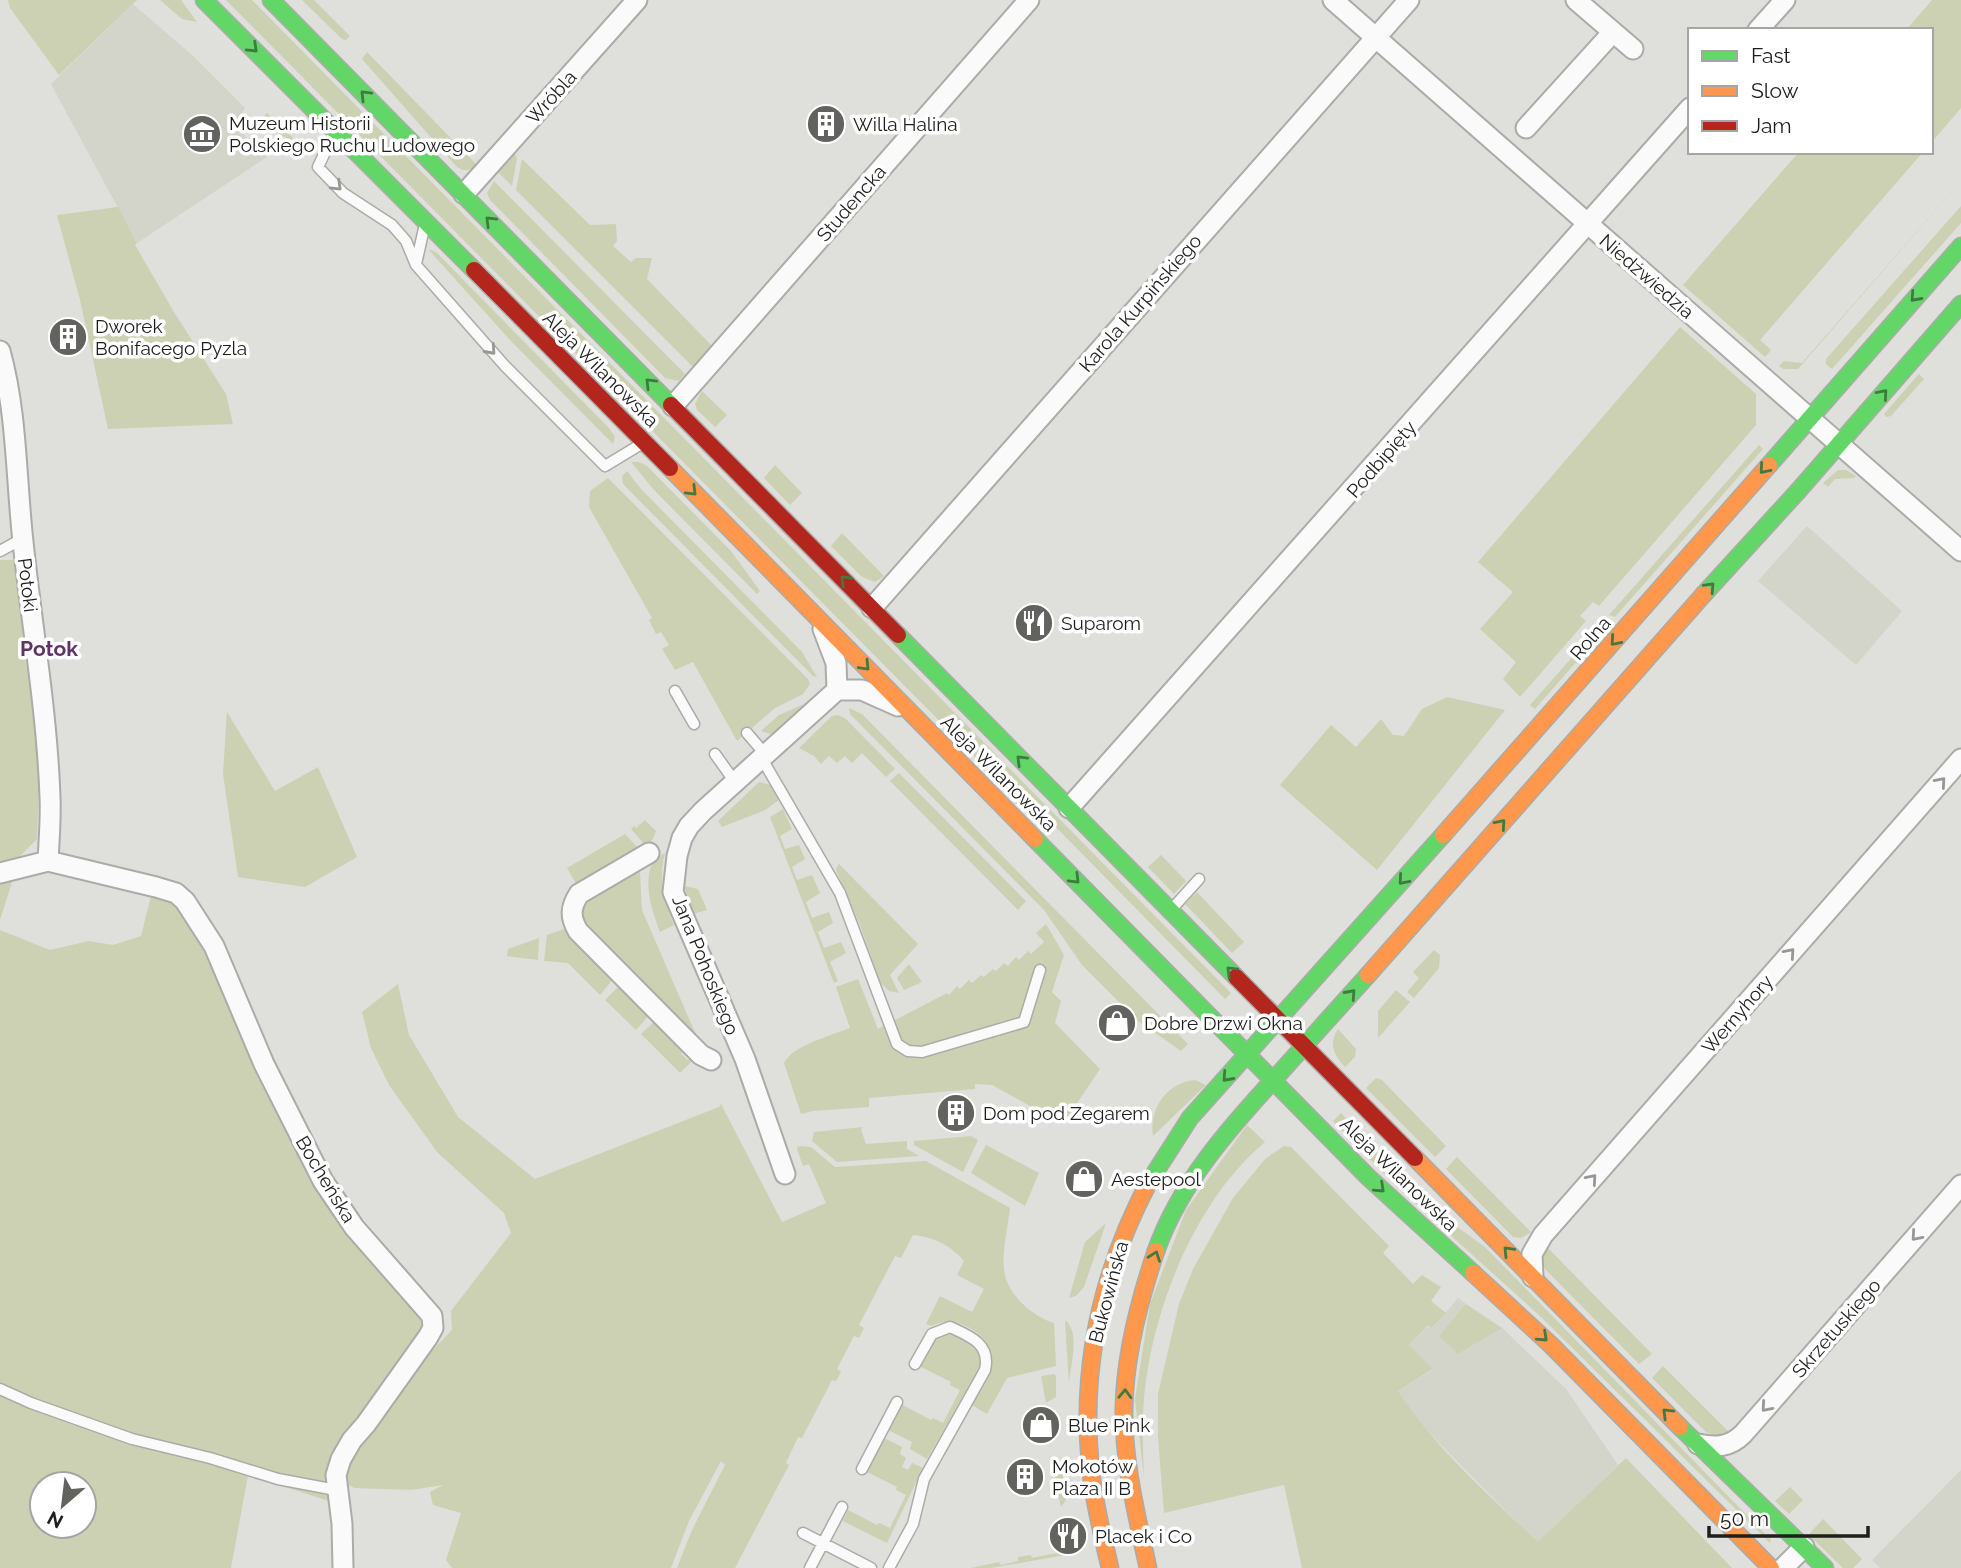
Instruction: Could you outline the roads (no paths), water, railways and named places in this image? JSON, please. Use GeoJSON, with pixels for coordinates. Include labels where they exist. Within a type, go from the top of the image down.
{"type":"FeatureCollection","features":[{"type":"Feature","properties":{"kind":"main road","name":"Aleja Wilanowska"},"geometry":{"type":"LineString","coordinates":[[204,0],[425,220],[1368,1177],[1551,1345],[1771,1568]]}},
{"type":"Feature","properties":{"kind":"main road","name":"Aleja Wilanowska"},"geometry":{"type":"LineString","coordinates":[[277,4],[1698,1444],[1825,1568]]}},
{"type":"Feature","properties":{"kind":"main road","name":"Rolna"},"geometry":{"type":"LineString","coordinates":[[1247,1054],[1539,728],[1961,246]]}},
{"type":"Feature","properties":{"kind":"main road"},"geometry":{"type":"LineString","coordinates":[[1273,1080],[1961,304]]}},
{"type":"Feature","properties":{"kind":"main road","name":"Bukowińska"},"geometry":{"type":"LineString","coordinates":[[1111,1568],[1094,1492],[1089,1449],[1089,1387],[1099,1310],[1120,1241],[1148,1182],[1190,1118],[1247,1054]]}},
{"type":"Feature","properties":{"kind":"main road","name":"Bukowińska"},"geometry":{"type":"LineString","coordinates":[[1147,1563],[1129,1476],[1124,1409],[1129,1356],[1141,1295],[1159,1243],[1185,1192],[1217,1144],[1273,1080]]}},
{"type":"Feature","properties":{"kind":"street","name":"Wróbla"},"geometry":{"type":"LineString","coordinates":[[464,194],[637,0]]}},
{"type":"Feature","properties":{"kind":"street","name":"Studencka"},"geometry":{"type":"LineString","coordinates":[[673,406],[1029,0]]}},
{"type":"Feature","properties":{"kind":"street","name":"Niedźwiedzia"},"geometry":{"type":"LineString","coordinates":[[1334,0],[1961,551]]}},
{"type":"Feature","properties":{"kind":"street","name":"Karola Kurpińskiego"},"geometry":{"type":"LineString","coordinates":[[872,608],[1409,0]]}},
{"type":"Feature","properties":{"kind":"street"},"geometry":{"type":"LineString","coordinates":[[1576,0],[1633,49]]}},
{"type":"Feature","properties":{"kind":"street"},"geometry":{"type":"LineString","coordinates":[[1760,28],[1785,0]]}},
{"type":"Feature","properties":{"kind":"street"},"geometry":{"type":"LineString","coordinates":[[1526,128],[1613,32]]}},
{"type":"Feature","properties":{"kind":"street","name":"Podbipięty"},"geometry":{"type":"LineString","coordinates":[[1069,808],[1688,110]]}},
{"type":"Feature","properties":{"kind":"street","name":"Potoki"},"geometry":{"type":"LineString","coordinates":[[0,351],[6,371],[13,427],[22,539],[40,685],[50,797],[48,861]]}},
{"type":"Feature","properties":{"kind":"street"},"geometry":{"type":"LineString","coordinates":[[820,621],[835,663],[837,690],[862,690],[909,712]]}},
{"type":"Feature","properties":{"kind":"street","name":"Jana Pohoskiego"},"geometry":{"type":"LineString","coordinates":[[785,1174],[745,1059],[673,892],[677,856],[689,826],[837,690]]}},
{"type":"Feature","properties":{"kind":"street","name":"Wernyhory"},"geometry":{"type":"LineString","coordinates":[[1533,1277],[1532,1254],[1543,1235],[1961,759]]}},
{"type":"Feature","properties":{"kind":"street"},"geometry":{"type":"LineString","coordinates":[[649,853],[579,894],[573,903],[572,920],[578,931],[701,1055],[711,1060]]}},
{"type":"Feature","properties":{"kind":"street"},"geometry":{"type":"LineString","coordinates":[[0,873],[48,861]]}},
{"type":"Feature","properties":{"kind":"street","name":"Bocheńska"},"geometry":{"type":"LineString","coordinates":[[48,861],[156,887],[176,893],[185,901],[214,946],[274,1086],[323,1181],[354,1227],[432,1316],[433,1328],[418,1354],[352,1440],[335,1475],[342,1524],[343,1568]]}},
{"type":"Feature","properties":{"kind":"street","name":"Skrzetuskiego"},"geometry":{"type":"LineString","coordinates":[[1698,1444],[1723,1446],[1737,1440],[1961,1185]]}},
{"type":"Feature","properties":{"kind":"street"},"geometry":{"type":"LineString","coordinates":[[1783,1568],[1804,1547]]}},
{"type":"Feature","properties":{"kind":"street","name":"Bukowińska"},"geometry":{"type":"LineString","coordinates":[[1111,1568],[1147,1563]]}},
{"type":"Feature","properties":{"kind":"lane"},"geometry":{"type":"LineString","coordinates":[[335,130],[318,167],[343,193],[392,225],[406,241],[416,265],[505,366],[605,466],[644,442]]}},
{"type":"Feature","properties":{"kind":"lane"},"geometry":{"type":"LineString","coordinates":[[416,265],[425,220]]}},
{"type":"Feature","properties":{"kind":"lane"},"geometry":{"type":"LineString","coordinates":[[0,551],[22,539]]}},
{"type":"Feature","properties":{"kind":"lane"},"geometry":{"type":"LineString","coordinates":[[675,691],[694,724]]}},
{"type":"Feature","properties":{"kind":"lane"},"geometry":{"type":"LineString","coordinates":[[747,733],[763,756],[840,893],[897,1044],[908,1051],[922,1052],[1024,1023],[1040,971]]}},
{"type":"Feature","properties":{"kind":"lane"},"geometry":{"type":"LineString","coordinates":[[715,754],[735,782]]}},
{"type":"Feature","properties":{"kind":"lane"},"geometry":{"type":"LineString","coordinates":[[1170,910],[1199,879]]}},
{"type":"Feature","properties":{"kind":"lane"},"geometry":{"type":"LineString","coordinates":[[889,1568],[913,1524],[924,1479],[985,1370],[987,1356],[973,1338],[950,1327],[932,1335],[915,1364]]}},
{"type":"Feature","properties":{"kind":"lane"},"geometry":{"type":"LineString","coordinates":[[0,1389],[132,1440],[210,1458],[278,1479],[337,1490]]}},
{"type":"Feature","properties":{"kind":"lane"},"geometry":{"type":"LineString","coordinates":[[862,1469],[897,1402]]}},
{"type":"Feature","properties":{"kind":"lane"},"geometry":{"type":"LineString","coordinates":[[810,1568],[842,1507]]}},
{"type":"Feature","properties":{"kind":"lane"},"geometry":{"type":"LineString","coordinates":[[803,1533],[872,1568]]}},
{"type":"Feature","properties":{"kind":"place","name":"Willa Halina"},"geometry":{"type":"Point","coordinates":[826,124]}},
{"type":"Feature","properties":{"kind":"place","name":"Muzeum Historii Polskiego Ruchu Ludowego"},"geometry":{"type":"Point","coordinates":[202,134]}},
{"type":"Feature","properties":{"kind":"place","name":"Dworek Bonifacego Pyzla"},"geometry":{"type":"Point","coordinates":[68,337]}},
{"type":"Feature","properties":{"kind":"place","name":"Suparom"},"geometry":{"type":"Point","coordinates":[1034,623]}},
{"type":"Feature","properties":{"kind":"place","name":"Dobre Drzwi Okna"},"geometry":{"type":"Point","coordinates":[1117,1023]}},
{"type":"Feature","properties":{"kind":"place","name":"Dom pod Zegarem"},"geometry":{"type":"Point","coordinates":[956,1113]}},
{"type":"Feature","properties":{"kind":"place","name":"Aestepool"},"geometry":{"type":"Point","coordinates":[1084,1179]}},
{"type":"Feature","properties":{"kind":"place","name":"Blue Pink"},"geometry":{"type":"Point","coordinates":[1041,1425]}},
{"type":"Feature","properties":{"kind":"place","name":"Mokotów Plaza II B"},"geometry":{"type":"Point","coordinates":[1025,1477]}},
{"type":"Feature","properties":{"kind":"place","name":"Placek i Co"},"geometry":{"type":"Point","coordinates":[1068,1536]}},
{"type":"Feature","properties":{"kind":"district","name":"Potok"},"geometry":{"type":"Point","coordinates":[49,648]}}]}
